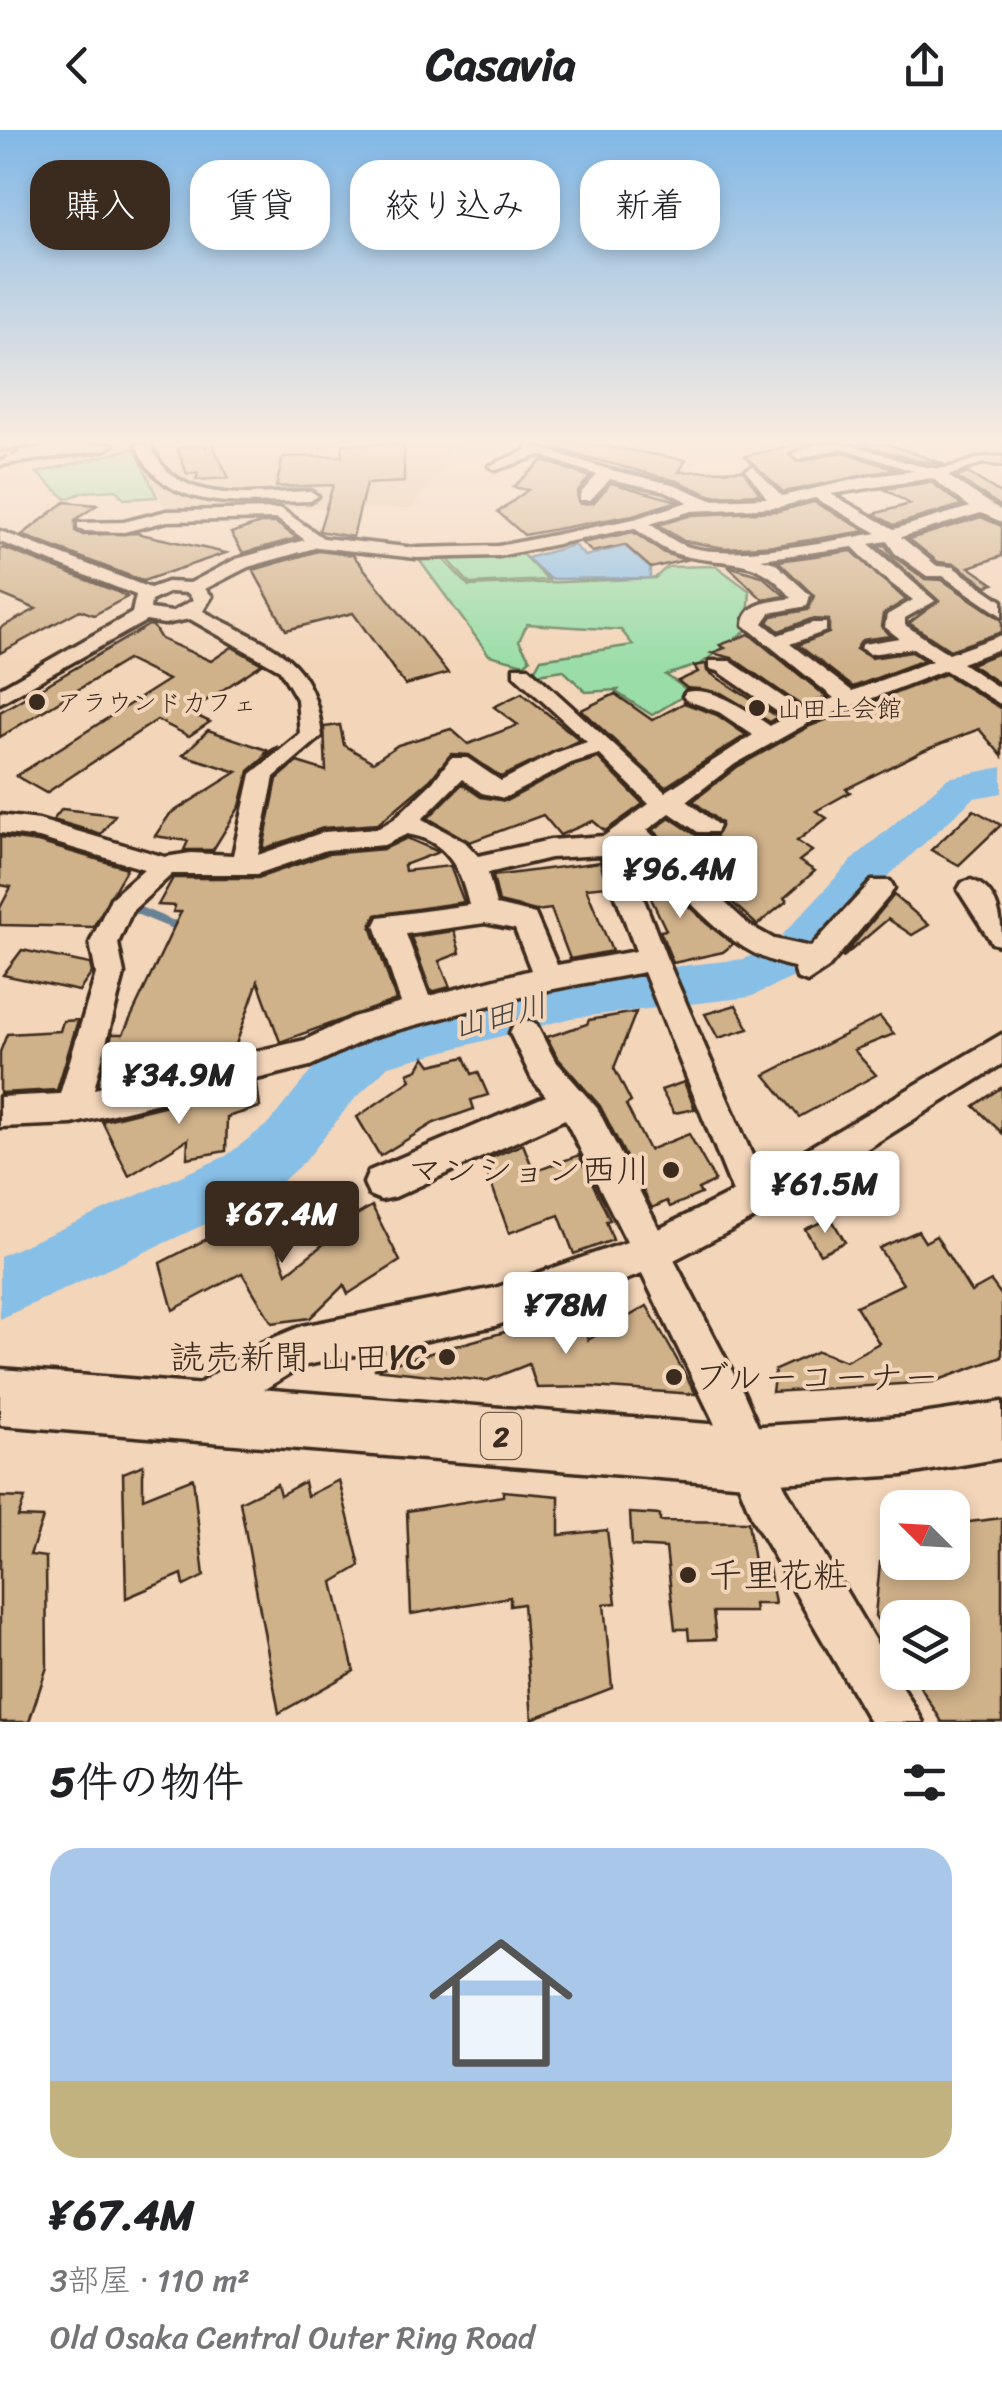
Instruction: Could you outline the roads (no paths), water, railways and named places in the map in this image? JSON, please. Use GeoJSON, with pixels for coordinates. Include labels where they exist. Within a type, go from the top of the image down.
{"type":"FeatureCollection","features":[{"type":"Feature","properties":{"kind":"main road","name":"2"},"geometry":{"type":"LineString","coordinates":[[0,1397],[747,1456],[903,1446],[1002,1430]]}},
{"type":"Feature","properties":{"kind":"street"},"geometry":{"type":"LineString","coordinates":[[66,541],[97,518]]}},
{"type":"Feature","properties":{"kind":"street"},"geometry":{"type":"LineString","coordinates":[[0,536],[66,541],[156,518]]}},
{"type":"Feature","properties":{"kind":"street"},"geometry":{"type":"LineString","coordinates":[[288,518],[318,542]]}},
{"type":"Feature","properties":{"kind":"street"},"geometry":{"type":"LineString","coordinates":[[193,588],[242,563],[318,542],[416,553],[500,551],[654,518]]}},
{"type":"Feature","properties":{"kind":"street"},"geometry":{"type":"LineString","coordinates":[[864,518],[891,534],[901,549],[933,572],[947,571],[1002,610]]}},
{"type":"Feature","properties":{"kind":"street"},"geometry":{"type":"LineString","coordinates":[[718,555],[781,554],[891,534],[946,518]]}},
{"type":"Feature","properties":{"kind":"street"},"geometry":{"type":"LineString","coordinates":[[637,523],[675,548],[769,567],[801,595],[801,602],[764,609],[754,616],[753,625],[850,700]]}},
{"type":"Feature","properties":{"kind":"street"},"geometry":{"type":"LineString","coordinates":[[0,697],[146,604],[176,586],[193,588],[203,596],[191,612],[171,618],[146,604],[66,541]]}},
{"type":"Feature","properties":{"kind":"street"},"geometry":{"type":"LineString","coordinates":[[857,541],[886,571],[926,602],[896,615],[895,627],[1002,699]]}},
{"type":"Feature","properties":{"kind":"street"},"geometry":{"type":"LineString","coordinates":[[191,612],[288,666],[308,699],[311,736],[263,774],[244,857]]}},
{"type":"Feature","properties":{"kind":"street"},"geometry":{"type":"LineString","coordinates":[[775,643],[819,627]]}},
{"type":"Feature","properties":{"kind":"street"},"geometry":{"type":"LineString","coordinates":[[620,838],[726,759],[800,718],[1002,641]]}},
{"type":"Feature","properties":{"kind":"street"},"geometry":{"type":"LineString","coordinates":[[870,648],[915,642]]}},
{"type":"Feature","properties":{"kind":"street"},"geometry":{"type":"LineString","coordinates":[[716,665],[722,665],[800,718]]}},
{"type":"Feature","properties":{"kind":"street"},"geometry":{"type":"LineString","coordinates":[[521,671],[668,804],[708,826]]}},
{"type":"Feature","properties":{"kind":"street"},"geometry":{"type":"LineString","coordinates":[[692,696],[726,707],[768,735]]}},
{"type":"Feature","properties":{"kind":"street"},"geometry":{"type":"LineString","coordinates":[[0,824],[39,830],[165,866],[191,862],[257,865],[324,840],[384,836],[403,825],[415,808],[454,778],[459,764],[490,787],[504,790],[563,758],[602,745]]}},
{"type":"Feature","properties":{"kind":"street"},"geometry":{"type":"LineString","coordinates":[[403,825],[420,827],[444,841],[473,866],[485,913]]}},
{"type":"Feature","properties":{"kind":"street"},"geometry":{"type":"LineString","coordinates":[[620,838],[652,957],[754,1200]]}},
{"type":"Feature","properties":{"kind":"street"},"geometry":{"type":"LineString","coordinates":[[473,866],[620,838],[652,844],[704,902],[759,946],[810,967],[881,888]]}},
{"type":"Feature","properties":{"kind":"street"},"geometry":{"type":"LineString","coordinates":[[72,1109],[110,974],[104,943],[122,904],[165,866]]}},
{"type":"Feature","properties":{"kind":"street"},"geometry":{"type":"LineString","coordinates":[[971,890],[1002,935]]}},
{"type":"Feature","properties":{"kind":"street"},"geometry":{"type":"LineString","coordinates":[[419,1011],[389,925],[485,913],[525,921],[548,978]]}},
{"type":"Feature","properties":{"kind":"street"},"geometry":{"type":"LineString","coordinates":[[0,1112],[72,1109],[310,1052],[364,1026],[419,1011],[548,978],[632,965],[652,957]]}},
{"type":"Feature","properties":{"kind":"street"},"geometry":{"type":"LineString","coordinates":[[526,1033],[543,1069],[585,1119],[728,1407],[769,1504],[898,1722]]}},
{"type":"Feature","properties":{"kind":"street"},"geometry":{"type":"LineString","coordinates":[[196,1411],[275,1358],[302,1346],[494,1307],[649,1254],[754,1200],[1002,1048]]}},
{"type":"Feature","properties":{"kind":"street"},"geometry":{"type":"LineString","coordinates":[[381,1183],[570,1101]]}},
{"type":"Feature","properties":{"kind":"water"},"geometry":{"type":"Polygon","coordinates":[[[574,545],[585,556],[625,546],[650,568],[650,578],[550,579],[527,558],[574,545]]]}},
{"type":"Feature","properties":{"kind":"waterway","name":"山田川"},"geometry":{"type":"LineString","coordinates":[[0,1288],[246,1176],[288,1141],[330,1088],[373,1048],[571,998],[750,978],[787,960],[870,868],[962,787],[1002,780]]}},
{"type":"Feature","properties":{"kind":"waterway"},"geometry":{"type":"LineString","coordinates":[[132,908],[171,924],[185,925]]}},
{"type":"Feature","properties":{"kind":"place","name":"アラウンドカフェ"},"geometry":{"type":"Point","coordinates":[37,702]}},
{"type":"Feature","properties":{"kind":"place","name":"山田上会館"},"geometry":{"type":"Point","coordinates":[757,708]}},
{"type":"Feature","properties":{"kind":"place","name":"マンション西川"},"geometry":{"type":"Point","coordinates":[671,1170]}},
{"type":"Feature","properties":{"kind":"place","name":"読売新聞 山田YC"},"geometry":{"type":"Point","coordinates":[447,1357]}},
{"type":"Feature","properties":{"kind":"place","name":"ブルーコーナー"},"geometry":{"type":"Point","coordinates":[674,1377]}},
{"type":"Feature","properties":{"kind":"place","name":"千里花粧"},"geometry":{"type":"Point","coordinates":[688,1575]}}]}
